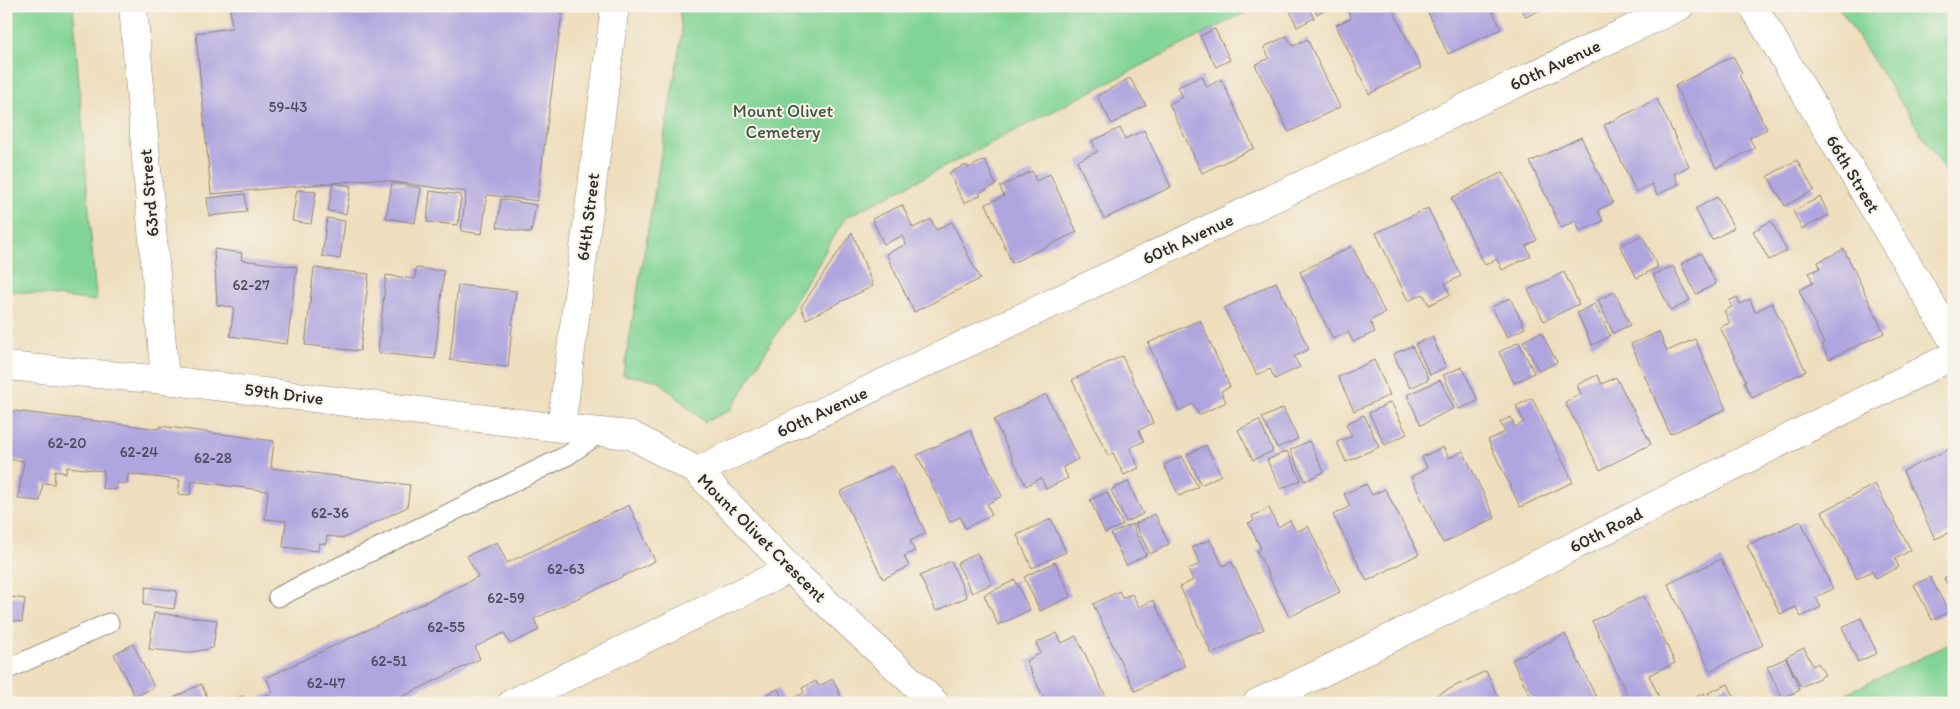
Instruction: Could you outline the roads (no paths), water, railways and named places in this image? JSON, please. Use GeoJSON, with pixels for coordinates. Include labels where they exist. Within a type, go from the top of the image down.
{"type":"FeatureCollection","features":[{"type":"Feature","properties":{"kind":"street","name":"63rd Street"},"geometry":{"type":"LineString","coordinates":[[134,6],[165,380]]}},
{"type":"Feature","properties":{"kind":"street","name":"64th Street"},"geometry":{"type":"LineString","coordinates":[[561,428],[615,6]]}},
{"type":"Feature","properties":{"kind":"street","name":"60th Avenue"},"geometry":{"type":"LineString","coordinates":[[697,471],[1680,6]]}},
{"type":"Feature","properties":{"kind":"street","name":"66th Street"},"geometry":{"type":"LineString","coordinates":[[1753,6],[1954,342]]}},
{"type":"Feature","properties":{"kind":"street","name":"60th Road"},"geometry":{"type":"LineString","coordinates":[[1257,703],[1319,674],[1954,355]]}},
{"type":"Feature","properties":{"kind":"street","name":"59th Drive"},"geometry":{"type":"LineString","coordinates":[[6,366],[165,380],[561,428]]}},
{"type":"Feature","properties":{"kind":"street","name":"Mount Olivet Crescent"},"geometry":{"type":"LineString","coordinates":[[561,428],[631,435],[697,471],[790,569],[935,703]]}},
{"type":"Feature","properties":{"kind":"street"},"geometry":{"type":"LineString","coordinates":[[512,703],[790,569]]}},
{"type":"Feature","properties":{"kind":"lane"},"geometry":{"type":"LineString","coordinates":[[278,597],[568,455],[601,432]]}},
{"type":"Feature","properties":{"kind":"lane"},"geometry":{"type":"LineString","coordinates":[[6,670],[109,624]]}},
{"type":"Feature","properties":{"kind":"park label","name":"Mount Olivet Cemetery"},"geometry":{"type":"Point","coordinates":[783,121]}}]}
